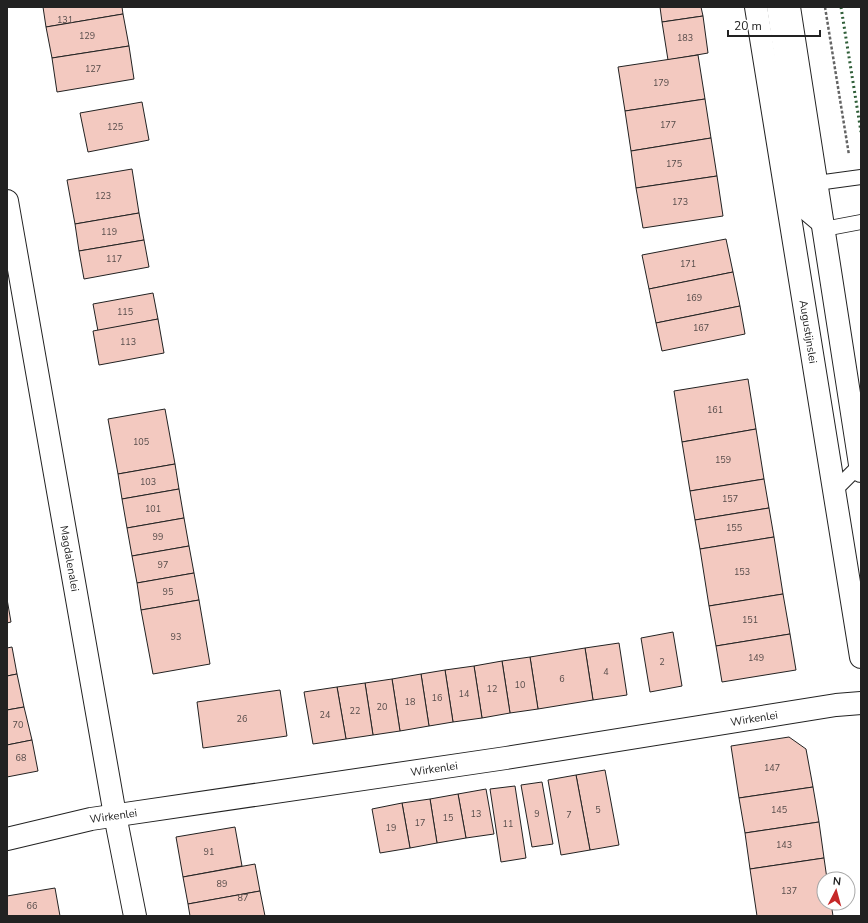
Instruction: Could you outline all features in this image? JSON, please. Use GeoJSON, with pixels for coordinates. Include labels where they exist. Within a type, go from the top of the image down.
{"type":"FeatureCollection","features":[{"type":"Feature","properties":{"kind":"street","name":"Augustijnslei"},"geometry":{"type":"LineString","coordinates":[[756,7],[861,658]]}},
{"type":"Feature","properties":{"kind":"street"},"geometry":{"type":"LineString","coordinates":[[790,7],[861,467]]}},
{"type":"Feature","properties":{"kind":"street","name":"Magdalenalei"},"geometry":{"type":"LineString","coordinates":[[7,201],[115,815],[135,916]]}},
{"type":"Feature","properties":{"kind":"street","name":"Wirkenlei"},"geometry":{"type":"LineString","coordinates":[[7,839],[91,819],[115,815],[506,758],[836,705],[861,703]]}},
{"type":"Feature","properties":{"kind":"lane"},"geometry":{"type":"LineString","coordinates":[[774,7],[798,172],[806,213],[824,229],[861,222]]}},
{"type":"Feature","properties":{"kind":"lane"},"geometry":{"type":"LineString","coordinates":[[798,172],[817,183],[857,178]]}},
{"type":"Feature","properties":{"kind":"lane"},"geometry":{"type":"LineString","coordinates":[[835,490],[861,467]]}},
{"type":"Feature","properties":{"kind":"path"},"geometry":{"type":"LineString","coordinates":[[825,7],[857,178]]}},
{"type":"Feature","properties":{"kind":"building"},"geometry":{"type":"Polygon","coordinates":[[[43,7],[122,7],[123,14],[46,27],[43,7]]]}},
{"type":"Feature","properties":{"kind":"building"},"geometry":{"type":"Polygon","coordinates":[[[660,7],[701,7],[703,16],[662,22],[660,7]]]}},
{"type":"Feature","properties":{"kind":"building"},"geometry":{"type":"Polygon","coordinates":[[[123,14],[129,46],[52,58],[46,27],[123,14]]]}},
{"type":"Feature","properties":{"kind":"building"},"geometry":{"type":"Polygon","coordinates":[[[703,16],[708,53],[668,60],[662,22],[703,16]]]}},
{"type":"Feature","properties":{"kind":"building"},"geometry":{"type":"Polygon","coordinates":[[[129,46],[134,79],[57,92],[52,58],[129,46]]]}},
{"type":"Feature","properties":{"kind":"building"},"geometry":{"type":"Polygon","coordinates":[[[698,55],[705,99],[625,111],[618,67],[698,55]]]}},
{"type":"Feature","properties":{"kind":"building"},"geometry":{"type":"Polygon","coordinates":[[[705,99],[711,138],[631,151],[625,111],[705,99]]]}},
{"type":"Feature","properties":{"kind":"building"},"geometry":{"type":"Polygon","coordinates":[[[142,102],[149,140],[88,152],[80,113],[142,102]]]}},
{"type":"Feature","properties":{"kind":"building"},"geometry":{"type":"Polygon","coordinates":[[[711,138],[717,176],[636,188],[631,151],[711,138]]]}},
{"type":"Feature","properties":{"kind":"building"},"geometry":{"type":"Polygon","coordinates":[[[132,169],[139,213],[75,224],[67,180],[132,169]]]}},
{"type":"Feature","properties":{"kind":"building"},"geometry":{"type":"Polygon","coordinates":[[[717,176],[723,216],[643,228],[636,188],[717,176]]]}},
{"type":"Feature","properties":{"kind":"building"},"geometry":{"type":"Polygon","coordinates":[[[139,213],[144,240],[79,251],[75,224],[139,213]]]}},
{"type":"Feature","properties":{"kind":"building"},"geometry":{"type":"Polygon","coordinates":[[[726,239],[733,272],[649,289],[642,255],[726,239]]]}},
{"type":"Feature","properties":{"kind":"building"},"geometry":{"type":"Polygon","coordinates":[[[144,240],[149,267],[84,279],[79,251],[144,240]]]}},
{"type":"Feature","properties":{"kind":"building"},"geometry":{"type":"Polygon","coordinates":[[[733,272],[740,306],[656,323],[649,289],[733,272]]]}},
{"type":"Feature","properties":{"kind":"building"},"geometry":{"type":"Polygon","coordinates":[[[153,293],[158,319],[98,331],[93,304],[153,293]]]}},
{"type":"Feature","properties":{"kind":"building"},"geometry":{"type":"Polygon","coordinates":[[[740,306],[745,334],[662,351],[656,323],[740,306]]]}},
{"type":"Feature","properties":{"kind":"building"},"geometry":{"type":"Polygon","coordinates":[[[158,319],[164,353],[99,365],[93,331],[158,319]]]}},
{"type":"Feature","properties":{"kind":"building"},"geometry":{"type":"Polygon","coordinates":[[[748,379],[756,429],[682,442],[674,391],[748,379]]]}},
{"type":"Feature","properties":{"kind":"building"},"geometry":{"type":"Polygon","coordinates":[[[165,409],[175,464],[118,474],[108,419],[165,409]]]}},
{"type":"Feature","properties":{"kind":"building"},"geometry":{"type":"Polygon","coordinates":[[[756,429],[764,479],[690,491],[682,442],[756,429]]]}},
{"type":"Feature","properties":{"kind":"building"},"geometry":{"type":"Polygon","coordinates":[[[175,464],[179,489],[122,499],[118,474],[175,464]]]}},
{"type":"Feature","properties":{"kind":"building"},"geometry":{"type":"Polygon","coordinates":[[[764,479],[769,508],[695,520],[690,491],[764,479]]]}},
{"type":"Feature","properties":{"kind":"building"},"geometry":{"type":"Polygon","coordinates":[[[179,489],[184,518],[127,528],[122,499],[179,489]]]}},
{"type":"Feature","properties":{"kind":"building"},"geometry":{"type":"Polygon","coordinates":[[[769,508],[774,537],[700,549],[695,520],[769,508]]]}},
{"type":"Feature","properties":{"kind":"building"},"geometry":{"type":"Polygon","coordinates":[[[184,518],[189,546],[132,556],[127,528],[184,518]]]}},
{"type":"Feature","properties":{"kind":"building"},"geometry":{"type":"Polygon","coordinates":[[[774,537],[783,594],[709,606],[700,549],[774,537]]]}},
{"type":"Feature","properties":{"kind":"building"},"geometry":{"type":"Polygon","coordinates":[[[189,546],[194,573],[137,583],[132,556],[189,546]]]}},
{"type":"Feature","properties":{"kind":"building"},"geometry":{"type":"Polygon","coordinates":[[[194,573],[199,600],[141,610],[137,583],[194,573]]]}},
{"type":"Feature","properties":{"kind":"building"},"geometry":{"type":"Polygon","coordinates":[[[783,594],[790,634],[716,646],[709,606],[783,594]]]}},
{"type":"Feature","properties":{"kind":"building"},"geometry":{"type":"Polygon","coordinates":[[[7,599],[11,622],[7,623],[7,599]]]}},
{"type":"Feature","properties":{"kind":"building"},"geometry":{"type":"Polygon","coordinates":[[[199,600],[210,664],[153,674],[141,610],[199,600]]]}},
{"type":"Feature","properties":{"kind":"building"},"geometry":{"type":"Polygon","coordinates":[[[673,632],[682,686],[650,692],[641,638],[673,632]]]}},
{"type":"Feature","properties":{"kind":"building"},"geometry":{"type":"Polygon","coordinates":[[[790,634],[796,670],[722,682],[716,646],[790,634]]]}},
{"type":"Feature","properties":{"kind":"building"},"geometry":{"type":"Polygon","coordinates":[[[619,643],[627,695],[593,700],[585,648],[619,643]]]}},
{"type":"Feature","properties":{"kind":"building"},"geometry":{"type":"Polygon","coordinates":[[[12,647],[17,674],[7,676],[7,648],[12,647]]]}},
{"type":"Feature","properties":{"kind":"building"},"geometry":{"type":"Polygon","coordinates":[[[585,648],[593,700],[538,709],[530,657],[585,648]]]}},
{"type":"Feature","properties":{"kind":"building"},"geometry":{"type":"Polygon","coordinates":[[[530,657],[538,709],[510,713],[502,661],[530,657]]]}},
{"type":"Feature","properties":{"kind":"building"},"geometry":{"type":"Polygon","coordinates":[[[502,661],[510,713],[482,718],[474,666],[502,661]]]}},
{"type":"Feature","properties":{"kind":"building"},"geometry":{"type":"Polygon","coordinates":[[[474,666],[482,718],[453,722],[445,670],[474,666]]]}},
{"type":"Feature","properties":{"kind":"building"},"geometry":{"type":"Polygon","coordinates":[[[445,670],[453,722],[429,726],[421,674],[445,670]]]}},
{"type":"Feature","properties":{"kind":"building"},"geometry":{"type":"Polygon","coordinates":[[[17,674],[24,707],[7,710],[7,676],[17,674]]]}},
{"type":"Feature","properties":{"kind":"building"},"geometry":{"type":"Polygon","coordinates":[[[421,674],[429,726],[400,731],[392,679],[421,674]]]}},
{"type":"Feature","properties":{"kind":"building"},"geometry":{"type":"Polygon","coordinates":[[[392,679],[400,731],[373,735],[365,683],[392,679]]]}},
{"type":"Feature","properties":{"kind":"building"},"geometry":{"type":"Polygon","coordinates":[[[365,683],[373,735],[346,739],[337,687],[365,683]]]}},
{"type":"Feature","properties":{"kind":"building"},"geometry":{"type":"Polygon","coordinates":[[[337,687],[346,739],[313,744],[304,692],[337,687]]]}},
{"type":"Feature","properties":{"kind":"building"},"geometry":{"type":"Polygon","coordinates":[[[280,690],[287,736],[203,748],[197,702],[280,690]]]}},
{"type":"Feature","properties":{"kind":"building"},"geometry":{"type":"Polygon","coordinates":[[[24,707],[32,740],[7,745],[7,710],[24,707]]]}},
{"type":"Feature","properties":{"kind":"building"},"geometry":{"type":"Polygon","coordinates":[[[789,737],[806,749],[813,787],[739,798],[731,746],[789,737]]]}},
{"type":"Feature","properties":{"kind":"building"},"geometry":{"type":"Polygon","coordinates":[[[32,740],[38,771],[7,777],[7,745],[32,740]]]}},
{"type":"Feature","properties":{"kind":"building"},"geometry":{"type":"Polygon","coordinates":[[[605,770],[619,845],[590,850],[576,775],[605,770]]]}},
{"type":"Feature","properties":{"kind":"building"},"geometry":{"type":"Polygon","coordinates":[[[576,775],[590,850],[561,855],[548,780],[576,775]]]}},
{"type":"Feature","properties":{"kind":"building"},"geometry":{"type":"Polygon","coordinates":[[[542,782],[553,844],[532,847],[521,785],[542,782]]]}},
{"type":"Feature","properties":{"kind":"building"},"geometry":{"type":"Polygon","coordinates":[[[515,786],[526,858],[501,862],[490,789],[515,786]]]}},
{"type":"Feature","properties":{"kind":"building"},"geometry":{"type":"Polygon","coordinates":[[[813,787],[819,822],[745,833],[739,798],[813,787]]]}},
{"type":"Feature","properties":{"kind":"building"},"geometry":{"type":"Polygon","coordinates":[[[486,789],[494,834],[466,838],[458,794],[486,789]]]}},
{"type":"Feature","properties":{"kind":"building"},"geometry":{"type":"Polygon","coordinates":[[[458,794],[466,838],[437,843],[430,799],[458,794]]]}},
{"type":"Feature","properties":{"kind":"building"},"geometry":{"type":"Polygon","coordinates":[[[430,799],[437,843],[410,848],[402,803],[430,799]]]}},
{"type":"Feature","properties":{"kind":"building"},"geometry":{"type":"Polygon","coordinates":[[[402,803],[410,848],[380,853],[372,809],[402,803]]]}},
{"type":"Feature","properties":{"kind":"building"},"geometry":{"type":"Polygon","coordinates":[[[819,822],[824,858],[750,869],[745,833],[819,822]]]}},
{"type":"Feature","properties":{"kind":"building"},"geometry":{"type":"Polygon","coordinates":[[[235,827],[242,866],[183,877],[176,837],[235,827]]]}},
{"type":"Feature","properties":{"kind":"building"},"geometry":{"type":"Polygon","coordinates":[[[824,858],[826,871],[816,871],[816,911],[832,911],[833,916],[757,916],[750,869],[824,858]]]}},
{"type":"Feature","properties":{"kind":"building"},"geometry":{"type":"Polygon","coordinates":[[[255,864],[260,891],[188,904],[183,877],[255,864]]]}},
{"type":"Feature","properties":{"kind":"building"},"geometry":{"type":"Polygon","coordinates":[[[55,888],[60,916],[7,916],[7,896],[55,888]]]}},
{"type":"Feature","properties":{"kind":"building"},"geometry":{"type":"Polygon","coordinates":[[[260,891],[265,916],[190,916],[188,904],[260,891]]]}},
{"type":"Feature","properties":{"kind":"hedge"},"geometry":{"type":"LineString","coordinates":[[841,7],[861,132]]}}]}
